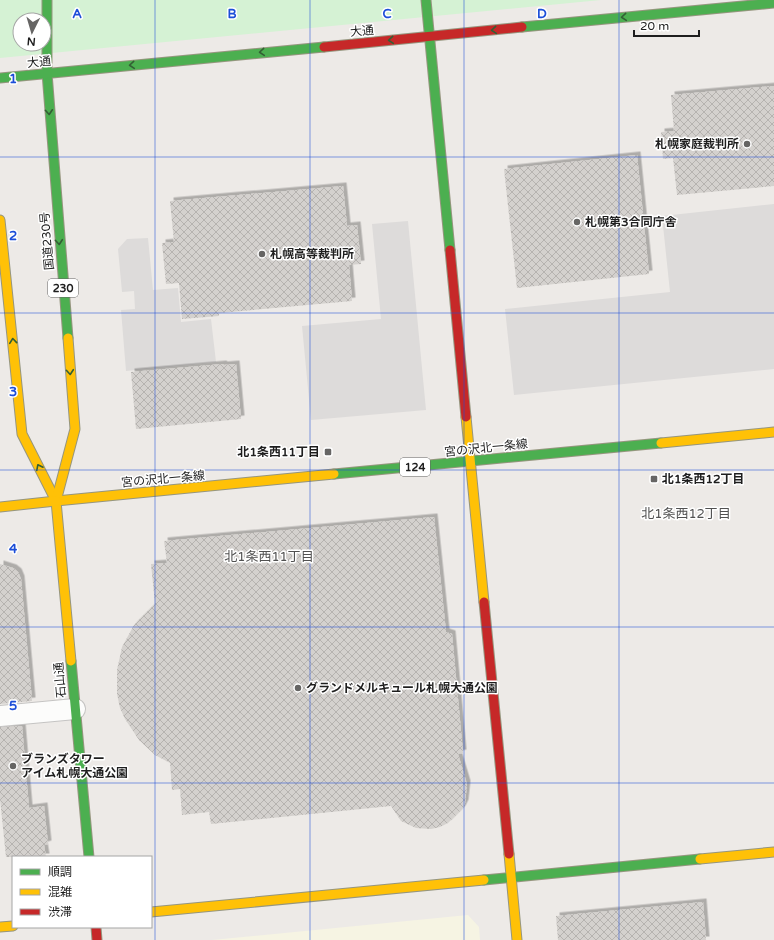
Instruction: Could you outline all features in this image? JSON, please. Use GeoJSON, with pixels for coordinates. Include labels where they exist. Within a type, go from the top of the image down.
{"type":"FeatureCollection","features":[{"type":"Feature","properties":{"kind":"main road","name":"国道230号"},"geometry":{"type":"LineString","coordinates":[[47,0],[47,74],[75,429],[56,501]]}},
{"type":"Feature","properties":{"kind":"main road"},"geometry":{"type":"LineString","coordinates":[[426,0],[516,940]]}},
{"type":"Feature","properties":{"kind":"main road","name":"大通"},"geometry":{"type":"LineString","coordinates":[[0,78],[774,3]]}},
{"type":"Feature","properties":{"kind":"main road"},"geometry":{"type":"LineString","coordinates":[[0,220],[22,434],[56,501],[0,507]]}},
{"type":"Feature","properties":{"kind":"main road","name":"宮の沢北一条線"},"geometry":{"type":"LineString","coordinates":[[56,501],[774,432]]}},
{"type":"Feature","properties":{"kind":"main road","name":"石山通"},"geometry":{"type":"LineString","coordinates":[[56,501],[89,856]]}},
{"type":"Feature","properties":{"kind":"main road"},"geometry":{"type":"LineString","coordinates":[[152,912],[774,852]]}},
{"type":"Feature","properties":{"kind":"main road"},"geometry":{"type":"LineString","coordinates":[[0,927],[12,926]]}},
{"type":"Feature","properties":{"kind":"main road"},"geometry":{"type":"LineString","coordinates":[[96,928],[97,940]]}},
{"type":"Feature","properties":{"kind":"street"},"geometry":{"type":"LineString","coordinates":[[0,716],[75,709]]}},
{"type":"Feature","properties":{"kind":"shaded area"},"geometry":{"type":"Polygon","coordinates":[[[774,204],[774,369],[514,395],[505,309],[670,292],[662,216],[774,204]]]}},
{"type":"Feature","properties":{"kind":"shaded area"},"geometry":{"type":"Polygon","coordinates":[[[408,221],[426,410],[311,420],[302,326],[381,319],[372,224],[408,221]]]}},
{"type":"Feature","properties":{"kind":"shaded area"},"geometry":{"type":"Polygon","coordinates":[[[148,238],[153,290],[178,288],[181,322],[211,319],[216,362],[126,371],[121,310],[135,309],[134,291],[122,292],[118,249],[127,239],[148,238]]]}},
{"type":"Feature","properties":{"kind":"shaded area"},"geometry":{"type":"Polygon","coordinates":[[[468,915],[479,927],[480,940],[212,940],[468,915]]]}},
{"type":"Feature","properties":{"kind":"green space"},"geometry":{"type":"Polygon","coordinates":[[[0,0],[601,0],[0,58],[0,0]]]}},
{"type":"Feature","properties":{"kind":"building"},"geometry":{"type":"Polygon","coordinates":[[[774,86],[774,186],[677,195],[673,158],[663,159],[661,132],[674,131],[671,95],[774,86]]]}},
{"type":"Feature","properties":{"kind":"building","name":"札幌第3合同庁舎"},"geometry":{"type":"Polygon","coordinates":[[[637,155],[649,274],[517,288],[504,169],[637,155]]]}},
{"type":"Feature","properties":{"kind":"building","name":"札幌高等裁判所"},"geometry":{"type":"Polygon","coordinates":[[[343,186],[347,226],[357,225],[361,264],[349,265],[352,301],[219,313],[219,316],[182,319],[179,283],[166,284],[162,243],[174,242],[170,201],[343,186]]]}},
{"type":"Feature","properties":{"kind":"building"},"geometry":{"type":"Polygon","coordinates":[[[236,364],[241,419],[136,429],[131,372],[236,364]]]}},
{"type":"Feature","properties":{"kind":"building"},"geometry":{"type":"Polygon","coordinates":[[[434,517],[446,632],[452,634],[463,753],[458,754],[467,784],[465,803],[462,809],[448,823],[431,829],[416,828],[401,821],[391,806],[211,824],[209,812],[182,815],[180,789],[172,790],[170,763],[155,755],[139,740],[125,719],[120,708],[117,694],[117,670],[122,647],[134,625],[155,604],[151,564],[167,563],[164,541],[434,517]]]}},
{"type":"Feature","properties":{"kind":"building"},"geometry":{"type":"Polygon","coordinates":[[[0,564],[13,568],[18,572],[21,579],[32,701],[0,704],[0,564]]]}},
{"type":"Feature","properties":{"kind":"building"},"geometry":{"type":"Polygon","coordinates":[[[22,726],[29,808],[44,806],[48,844],[44,845],[46,856],[6,857],[0,799],[0,727],[22,726]]]}},
{"type":"Feature","properties":{"kind":"building"},"geometry":{"type":"Polygon","coordinates":[[[703,902],[706,940],[558,940],[556,916],[703,902]]]}},
{"type":"Feature","properties":{"kind":"traffic: fast"},"geometry":{"type":"LineString","coordinates":[[47,0],[47,73],[68,338]]}},
{"type":"Feature","properties":{"kind":"traffic: fast"},"geometry":{"type":"LineString","coordinates":[[426,0],[450,250]]}},
{"type":"Feature","properties":{"kind":"traffic: fast"},"geometry":{"type":"LineString","coordinates":[[522,27],[774,3]]}},
{"type":"Feature","properties":{"kind":"traffic: fast"},"geometry":{"type":"LineString","coordinates":[[0,78],[324,47]]}},
{"type":"Feature","properties":{"kind":"traffic: fast"},"geometry":{"type":"LineString","coordinates":[[334,474],[661,443]]}},
{"type":"Feature","properties":{"kind":"traffic: fast"},"geometry":{"type":"LineString","coordinates":[[71,661],[89,856]]}},
{"type":"Feature","properties":{"kind":"traffic: fast"},"geometry":{"type":"LineString","coordinates":[[484,880],[700,859]]}},
{"type":"Feature","properties":{"kind":"traffic: slow"},"geometry":{"type":"LineString","coordinates":[[0,220],[22,434],[56,501]]}},
{"type":"Feature","properties":{"kind":"traffic: slow"},"geometry":{"type":"LineString","coordinates":[[56,501],[75,429],[68,338]]}},
{"type":"Feature","properties":{"kind":"traffic: slow"},"geometry":{"type":"LineString","coordinates":[[466,417],[484,602]]}},
{"type":"Feature","properties":{"kind":"traffic: slow"},"geometry":{"type":"LineString","coordinates":[[661,443],[774,432]]}},
{"type":"Feature","properties":{"kind":"traffic: slow"},"geometry":{"type":"LineString","coordinates":[[56,501],[334,474]]}},
{"type":"Feature","properties":{"kind":"traffic: slow"},"geometry":{"type":"LineString","coordinates":[[56,501],[71,661]]}},
{"type":"Feature","properties":{"kind":"traffic: slow"},"geometry":{"type":"LineString","coordinates":[[0,507],[56,501]]}},
{"type":"Feature","properties":{"kind":"traffic: slow"},"geometry":{"type":"LineString","coordinates":[[700,859],[774,852]]}},
{"type":"Feature","properties":{"kind":"traffic: slow"},"geometry":{"type":"LineString","coordinates":[[509,854],[517,940]]}},
{"type":"Feature","properties":{"kind":"traffic: slow"},"geometry":{"type":"LineString","coordinates":[[152,912],[484,880]]}},
{"type":"Feature","properties":{"kind":"traffic: slow"},"geometry":{"type":"LineString","coordinates":[[0,927],[12,926]]}},
{"type":"Feature","properties":{"kind":"traffic: jam"},"geometry":{"type":"LineString","coordinates":[[324,47],[522,27]]}},
{"type":"Feature","properties":{"kind":"traffic: jam"},"geometry":{"type":"LineString","coordinates":[[450,250],[466,417]]}},
{"type":"Feature","properties":{"kind":"traffic: jam"},"geometry":{"type":"LineString","coordinates":[[484,602],[509,854]]}},
{"type":"Feature","properties":{"kind":"traffic: jam"},"geometry":{"type":"LineString","coordinates":[[96,928],[97,940]]}},
{"type":"Feature","properties":{"kind":"place","name":"札幌家庭裁判所"},"geometry":{"type":"Point","coordinates":[747,144]}},
{"type":"Feature","properties":{"kind":"place","name":"札幌第3合同庁舎"},"geometry":{"type":"Point","coordinates":[577,222]}},
{"type":"Feature","properties":{"kind":"place","name":"札幌高等裁判所"},"geometry":{"type":"Point","coordinates":[262,254]}},
{"type":"Feature","properties":{"kind":"place","name":"北1条西11丁目"},"geometry":{"type":"Point","coordinates":[328,452]}},
{"type":"Feature","properties":{"kind":"place","name":"北1条西12丁目"},"geometry":{"type":"Point","coordinates":[654,479]}},
{"type":"Feature","properties":{"kind":"place","name":"グランドメルキュール札幌大通公園"},"geometry":{"type":"Point","coordinates":[298,688]}},
{"type":"Feature","properties":{"kind":"place","name":"ブランズタワー アイム札幌大通公園"},"geometry":{"type":"Point","coordinates":[13,766]}},
{"type":"Feature","properties":{"kind":"district","name":"北1条西12丁目"},"geometry":{"type":"Point","coordinates":[686,514]}},
{"type":"Feature","properties":{"kind":"district","name":"北1条西11丁目"},"geometry":{"type":"Point","coordinates":[269,557]}}]}
